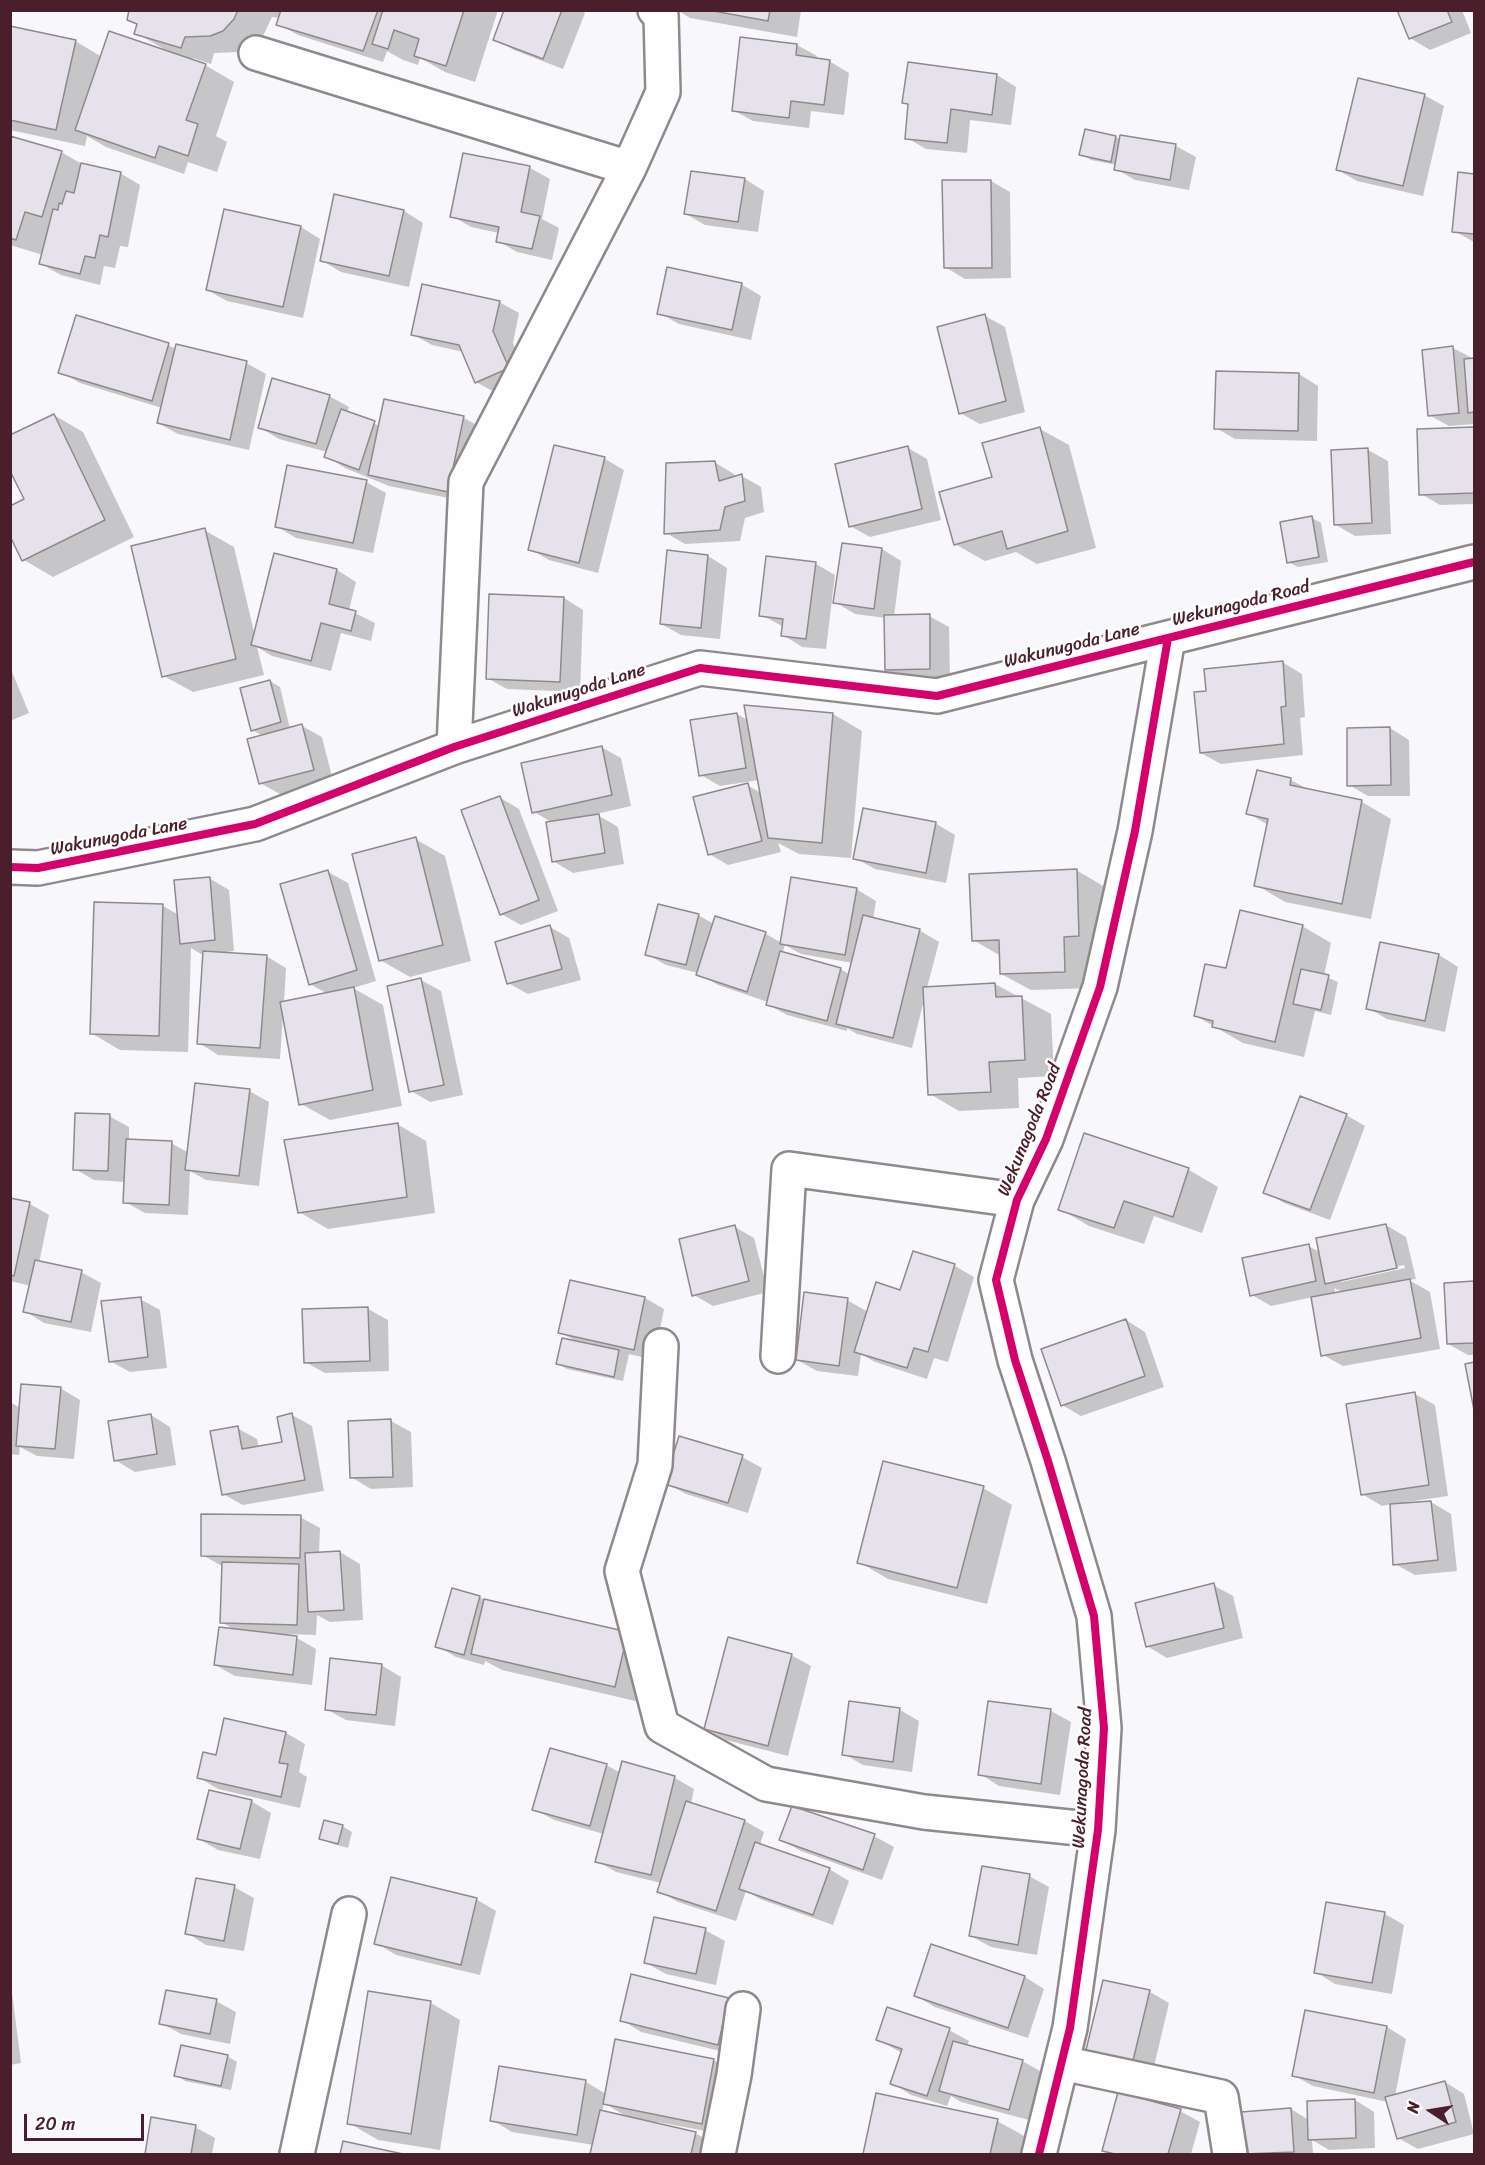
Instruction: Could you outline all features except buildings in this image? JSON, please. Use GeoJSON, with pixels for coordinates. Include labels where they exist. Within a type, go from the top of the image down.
{"type":"FeatureCollection","features":[{"type":"Feature","properties":{"kind":"street"},"geometry":{"type":"LineString","coordinates":[[454,747],[466,482],[629,168],[663,92],[661,15],[655,10]]}},
{"type":"Feature","properties":{"kind":"street"},"geometry":{"type":"LineString","coordinates":[[256,53],[629,168]]}},
{"type":"Feature","properties":{"kind":"street","name":"Wekunagoda Road"},"geometry":{"type":"LineString","coordinates":[[1039,2154],[1070,2028],[1098,1830],[1104,1728],[1094,1616],[1015,1360],[996,1280],[1017,1200],[1046,1139],[1100,987],[1135,831],[1168,638],[1474,562]]}},
{"type":"Feature","properties":{"kind":"street","name":"Wakunugoda Lane"},"geometry":{"type":"LineString","coordinates":[[10,867],[38,868],[255,824],[454,747],[700,668],[937,696],[1168,638]]}},
{"type":"Feature","properties":{"kind":"street"},"geometry":{"type":"LineString","coordinates":[[778,1356],[789,1169],[1017,1200]]}},
{"type":"Feature","properties":{"kind":"street"},"geometry":{"type":"LineString","coordinates":[[661,1346],[655,1465],[622,1571],[662,1726],[766,1784],[924,1812],[1098,1830]]}},
{"type":"Feature","properties":{"kind":"street"},"geometry":{"type":"LineString","coordinates":[[297,2154],[349,1914]]}},
{"type":"Feature","properties":{"kind":"street"},"geometry":{"type":"LineString","coordinates":[[718,2154],[734,2075],[743,2009]]}},
{"type":"Feature","properties":{"kind":"street"},"geometry":{"type":"LineString","coordinates":[[1062,2063],[1221,2097],[1230,2154]]}},
{"type":"Feature","properties":{"kind":"cycle path"},"geometry":{"type":"LineString","coordinates":[[1039,2154],[1070,2028],[1098,1830],[1104,1728],[1094,1616],[1015,1360],[996,1280],[1017,1200],[1046,1139],[1100,987],[1135,831],[1168,638],[1474,562]]}},
{"type":"Feature","properties":{"kind":"cycle path"},"geometry":{"type":"LineString","coordinates":[[10,867],[38,868],[255,824],[454,747],[700,668],[937,696],[1168,638]]}}]}
